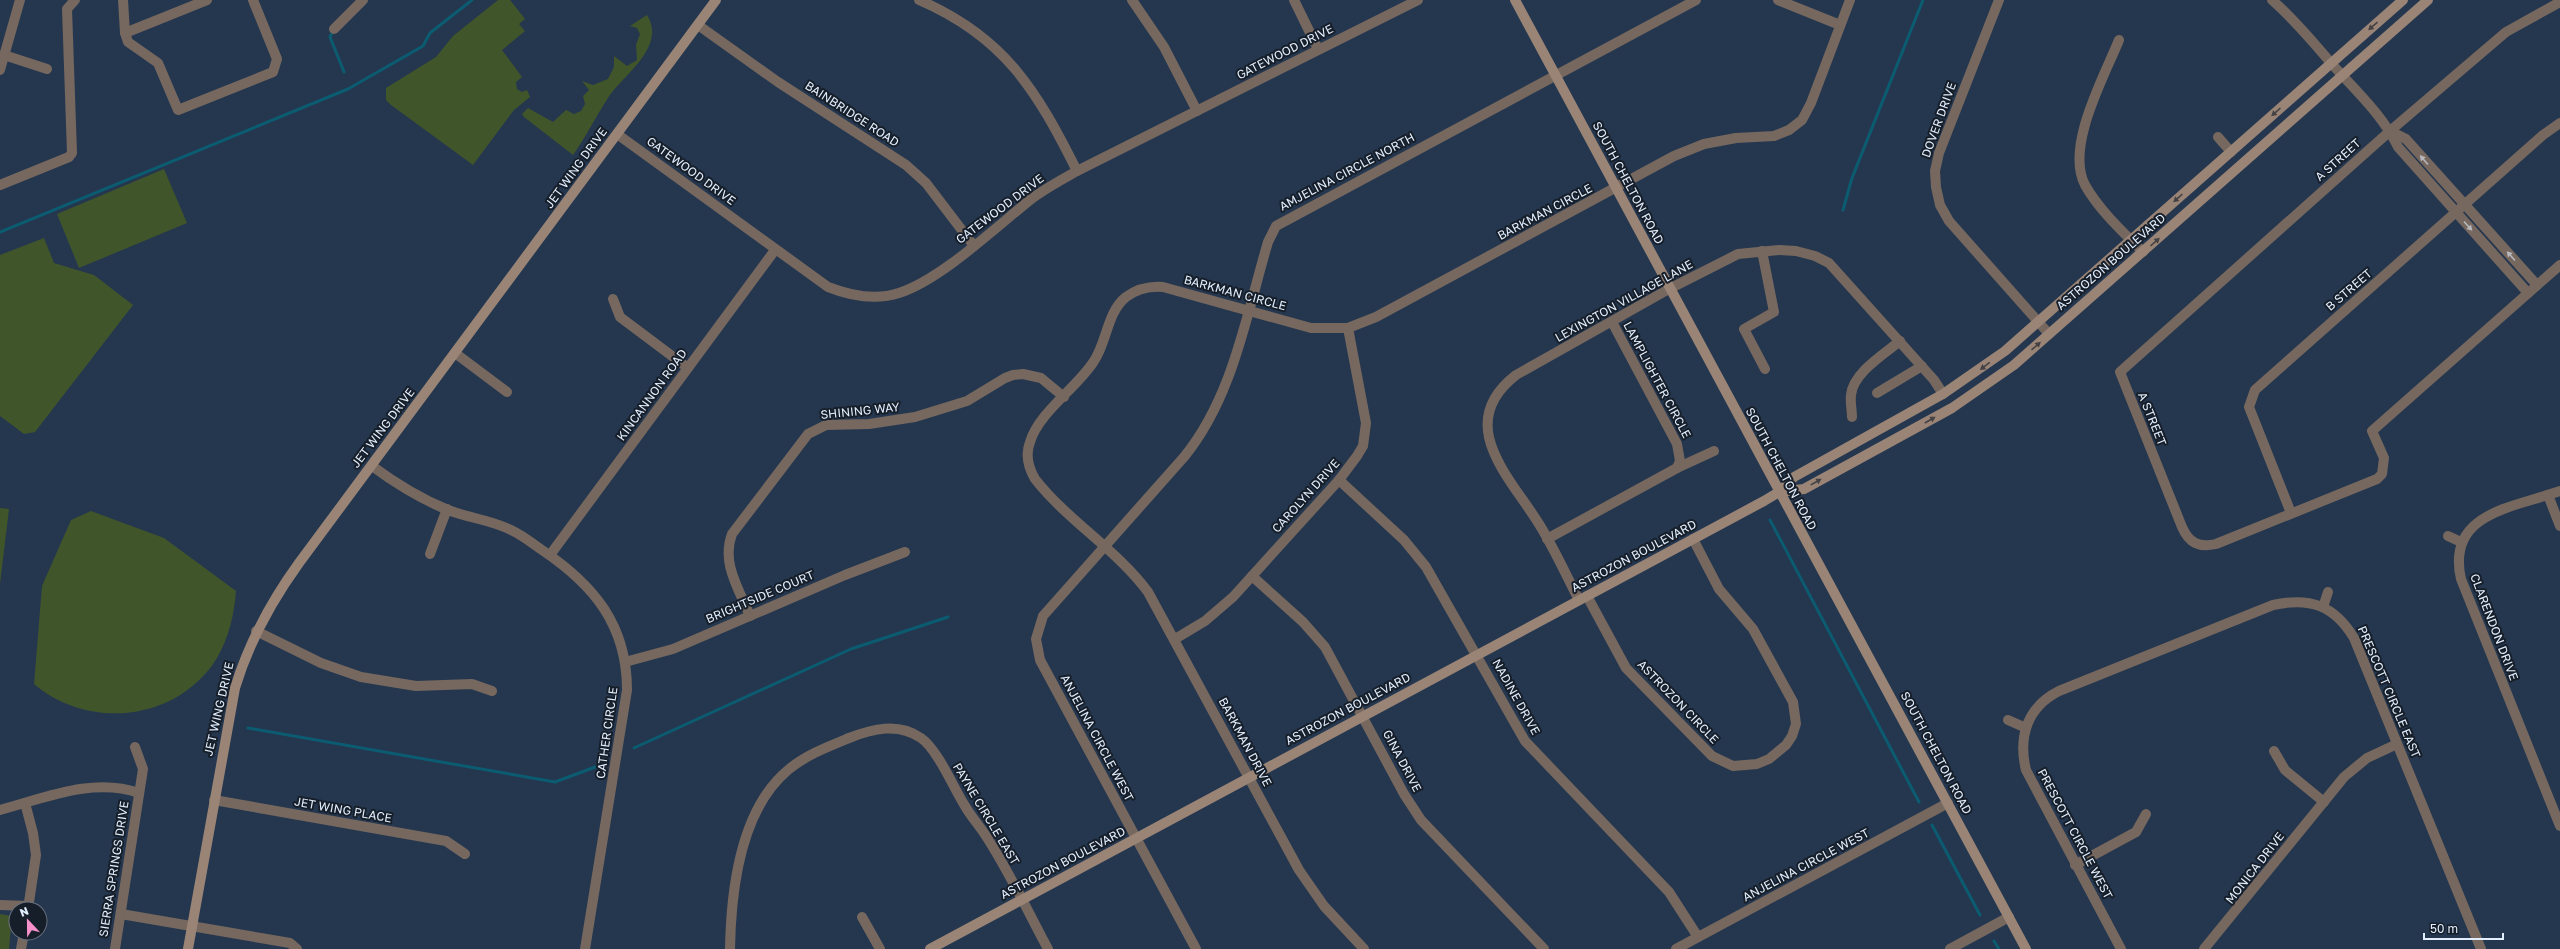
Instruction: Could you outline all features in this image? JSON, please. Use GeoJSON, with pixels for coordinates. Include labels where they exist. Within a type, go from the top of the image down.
{"type":"FeatureCollection","features":[{"type":"Feature","properties":{"kind":"main road","name":"JET WING DRIVE"},"geometry":{"type":"LineString","coordinates":[[188,949],[235,688],[256,631],[280,590],[716,0]]}},
{"type":"Feature","properties":{"kind":"main road","name":"SOUTH CHELTON ROAD"},"geometry":{"type":"LineString","coordinates":[[1515,0],[1617,188],[1669,289],[2026,949]]}},
{"type":"Feature","properties":{"kind":"main road","name":"ASTROZON BOULEVARD"},"geometry":{"type":"LineString","coordinates":[[930,949],[1779,492],[1794,477],[1943,394],[1999,356],[2402,0]]}},
{"type":"Feature","properties":{"kind":"main road","name":"ASTROZON BOULEVARD"},"geometry":{"type":"LineString","coordinates":[[1779,492],[1804,489],[1952,408],[2008,369],[2143,252],[2428,0]]}},
{"type":"Feature","properties":{"kind":"street"},"geometry":{"type":"LineString","coordinates":[[0,70],[20,0]]}},
{"type":"Feature","properties":{"kind":"street"},"geometry":{"type":"LineString","coordinates":[[0,185],[69,157],[72,153],[68,9],[75,0]]}},
{"type":"Feature","properties":{"kind":"street"},"geometry":{"type":"LineString","coordinates":[[123,0],[125,33],[134,48],[158,63],[178,110],[273,72],[277,59],[253,0]]}},
{"type":"Feature","properties":{"kind":"street"},"geometry":{"type":"LineString","coordinates":[[125,33],[207,0]]}},
{"type":"Feature","properties":{"kind":"street"},"geometry":{"type":"LineString","coordinates":[[334,29],[363,0]]}},
{"type":"Feature","properties":{"kind":"street"},"geometry":{"type":"LineString","coordinates":[[919,0],[972,29],[1004,57],[1042,103],[1077,171]]}},
{"type":"Feature","properties":{"kind":"street"},"geometry":{"type":"LineString","coordinates":[[1132,0],[1164,47],[1197,111]]}},
{"type":"Feature","properties":{"kind":"street"},"geometry":{"type":"LineString","coordinates":[[1294,0],[1318,49]]}},
{"type":"Feature","properties":{"kind":"street","name":"GATEWOOD DRIVE"},"geometry":{"type":"LineString","coordinates":[[617,134],[828,287],[856,296],[870,297],[899,293],[914,287],[974,246],[1032,199],[1077,171],[1418,0]]}},
{"type":"Feature","properties":{"kind":"street","name":"AMJELINA CIRCLE NORTH"},"geometry":{"type":"LineString","coordinates":[[1104,547],[1184,457],[1204,430],[1229,375],[1268,242],[1276,226],[1284,220],[1555,74],[1696,0]]}},
{"type":"Feature","properties":{"kind":"street"},"geometry":{"type":"LineString","coordinates":[[1778,0],[1840,26]]}},
{"type":"Feature","properties":{"kind":"street","name":"BARKMAN CIRCLE"},"geometry":{"type":"LineString","coordinates":[[1104,547],[1043,490],[1030,470],[1028,450],[1030,440],[1044,420],[1095,360],[1113,314],[1119,304],[1133,292],[1153,286],[1163,287],[1311,328],[1348,328],[1376,317],[1674,156],[1704,144],[1736,138],[1774,136],[1790,130],[1802,120],[1811,103],[1850,0]]}},
{"type":"Feature","properties":{"kind":"street","name":"DOVER DRIVE"},"geometry":{"type":"LineString","coordinates":[[1999,0],[1939,153],[1935,171],[1936,187],[1940,205],[1952,226],[2049,334]]}},
{"type":"Feature","properties":{"kind":"street"},"geometry":{"type":"LineString","coordinates":[[2272,0],[2289,15],[2342,75],[2390,131],[2398,147],[2528,293]]}},
{"type":"Feature","properties":{"kind":"street","name":"A STREET"},"geometry":{"type":"LineString","coordinates":[[2560,2],[2506,32],[2390,131],[2120,372],[2182,526],[2189,539],[2195,544],[2216,544],[2369,483],[2382,474],[2384,458],[2372,431],[2560,265]]}},
{"type":"Feature","properties":{"kind":"street","name":"BAINBRIDGE ROAD"},"geometry":{"type":"LineString","coordinates":[[698,25],[778,82],[906,165],[926,183],[974,246]]}},
{"type":"Feature","properties":{"kind":"street"},"geometry":{"type":"LineString","coordinates":[[2119,40],[2081,135],[2079,154],[2080,171],[2090,193],[2143,252]]}},
{"type":"Feature","properties":{"kind":"street"},"geometry":{"type":"LineString","coordinates":[[4,55],[47,69]]}},
{"type":"Feature","properties":{"kind":"street","name":"B STREET"},"geometry":{"type":"LineString","coordinates":[[2291,513],[2247,402],[2255,390],[2544,135],[2560,123]]}},
{"type":"Feature","properties":{"kind":"street"},"geometry":{"type":"LineString","coordinates":[[2390,131],[2406,139],[2537,285]]}},
{"type":"Feature","properties":{"kind":"street"},"geometry":{"type":"LineString","coordinates":[[2218,137],[2231,152]]}},
{"type":"Feature","properties":{"kind":"street","name":"KINCANNON ROAD"},"geometry":{"type":"LineString","coordinates":[[550,555],[775,250]]}},
{"type":"Feature","properties":{"kind":"street"},"geometry":{"type":"LineString","coordinates":[[1762,251],[1774,312],[1744,329],[1765,369]]}},
{"type":"Feature","properties":{"kind":"street","name":"LEXINGTON VILLAGE LANE"},"geometry":{"type":"LineString","coordinates":[[1583,598],[1540,525],[1512,486],[1490,446],[1487,430],[1489,412],[1499,391],[1516,375],[1669,289],[1738,254],[1762,251],[1796,251],[1815,256],[1829,263],[1922,366],[1943,394]]}},
{"type":"Feature","properties":{"kind":"street"},"geometry":{"type":"LineString","coordinates":[[613,299],[620,317],[688,368]]}},
{"type":"Feature","properties":{"kind":"street","name":"LAMPLIGHTER CIRCLE"},"geometry":{"type":"LineString","coordinates":[[1612,322],[1677,444],[1680,461],[1677,468]]}},
{"type":"Feature","properties":{"kind":"street","name":"CAROLYN DRIVE"},"geometry":{"type":"LineString","coordinates":[[1175,639],[1215,613],[1252,576],[1339,480],[1350,467],[1363,446],[1366,423],[1348,328]]}},
{"type":"Feature","properties":{"kind":"street"},"geometry":{"type":"LineString","coordinates":[[1852,417],[1851,395],[1854,387],[1868,369],[1900,341]]}},
{"type":"Feature","properties":{"kind":"street"},"geometry":{"type":"LineString","coordinates":[[455,354],[508,392]]}},
{"type":"Feature","properties":{"kind":"street"},"geometry":{"type":"LineString","coordinates":[[1877,393],[1922,366]]}},
{"type":"Feature","properties":{"kind":"street","name":"SHINING WAY"},"geometry":{"type":"LineString","coordinates":[[750,616],[728,562],[729,542],[732,534],[808,434],[826,426],[869,424],[915,417],[967,401],[1004,378],[1013,375],[1023,374],[1041,378],[1064,397]]}},
{"type":"Feature","properties":{"kind":"street"},"geometry":{"type":"LineString","coordinates":[[1547,539],[1677,468],[1714,451]]}},
{"type":"Feature","properties":{"kind":"street","name":"CATHER CIRCLE"},"geometry":{"type":"LineString","coordinates":[[372,466],[426,500],[447,509],[513,530],[550,555],[586,584],[603,606],[618,635],[625,662],[627,690],[626,708],[584,949]]}},
{"type":"Feature","properties":{"kind":"street","name":"NADINE DRIVE"},"geometry":{"type":"LineString","coordinates":[[1339,480],[1415,552],[1436,581],[1478,654],[1517,729],[1528,746],[1669,892],[1698,937]]}},
{"type":"Feature","properties":{"kind":"street","name":"CLARENDON DRIVE"},"geometry":{"type":"LineString","coordinates":[[2560,491],[2485,517],[2474,524],[2461,542],[2457,553],[2460,580],[2560,826]]}},
{"type":"Feature","properties":{"kind":"street"},"geometry":{"type":"LineString","coordinates":[[2548,496],[2560,526]]}},
{"type":"Feature","properties":{"kind":"street"},"geometry":{"type":"LineString","coordinates":[[430,554],[447,509]]}},
{"type":"Feature","properties":{"kind":"street"},"geometry":{"type":"LineString","coordinates":[[2448,536],[2461,542]]}},
{"type":"Feature","properties":{"kind":"street","name":"ASTROZON CIRCLE"},"geometry":{"type":"LineString","coordinates":[[1583,598],[1626,668],[1712,756],[1733,766],[1757,764],[1769,759],[1786,745],[1792,736],[1796,724],[1793,702],[1753,629],[1719,589],[1693,539]]}},
{"type":"Feature","properties":{"kind":"street","name":"BARKMAN DRIVE"},"geometry":{"type":"LineString","coordinates":[[1104,547],[1127,566],[1141,582],[1175,639],[1249,778],[1311,888],[1324,906],[1364,949]]}},
{"type":"Feature","properties":{"kind":"street","name":"ANJELINA CIRCLE WEST"},"geometry":{"type":"LineString","coordinates":[[1104,547],[1043,616],[1036,638],[1036,648],[1040,660],[1196,949]]}},
{"type":"Feature","properties":{"kind":"street","name":"BRIGHTSIDE COURT"},"geometry":{"type":"LineString","coordinates":[[625,662],[666,652],[904,552]]}},
{"type":"Feature","properties":{"kind":"street","name":"GINA DRIVE"},"geometry":{"type":"LineString","coordinates":[[1252,576],[1315,635],[1333,660],[1404,794],[1421,820],[1544,949]]}},
{"type":"Feature","properties":{"kind":"street"},"geometry":{"type":"LineString","coordinates":[[2323,606],[2328,592]]}},
{"type":"Feature","properties":{"kind":"street","name":"PRESCOTT CIRCLE EAST"},"geometry":{"type":"LineString","coordinates":[[2026,728],[2036,708],[2059,691],[2273,606],[2288,602],[2323,606],[2337,615],[2354,638],[2481,949]]}},
{"type":"Feature","properties":{"kind":"street"},"geometry":{"type":"LineString","coordinates":[[256,631],[321,663],[361,677],[416,686],[472,684],[492,690]]}},
{"type":"Feature","properties":{"kind":"street"},"geometry":{"type":"LineString","coordinates":[[2008,720],[2026,728]]}},
{"type":"Feature","properties":{"kind":"street","name":"PRESCOTT CIRCLE WEST"},"geometry":{"type":"LineString","coordinates":[[2026,728],[2023,750],[2026,770],[2121,949]]}},
{"type":"Feature","properties":{"kind":"street","name":"PAYNE CIRCLE EAST"},"geometry":{"type":"LineString","coordinates":[[730,949],[733,892],[738,864],[755,816],[768,792],[786,771],[819,750],[874,729],[897,729],[920,737],[928,743],[966,808],[989,842],[1048,949]]}},
{"type":"Feature","properties":{"kind":"street","name":"MONICA DRIVE"},"geometry":{"type":"LineString","coordinates":[[2204,949],[2324,802],[2356,766],[2378,752],[2397,744]]}},
{"type":"Feature","properties":{"kind":"street","name":"SIERRA SPRINGS DRIVE"},"geometry":{"type":"LineString","coordinates":[[115,949],[143,769],[135,747]]}},
{"type":"Feature","properties":{"kind":"street"},"geometry":{"type":"LineString","coordinates":[[2274,751],[2285,770],[2324,802]]}},
{"type":"Feature","properties":{"kind":"street","name":"SIERRA SPRINGS DRIVE"},"geometry":{"type":"LineString","coordinates":[[0,810],[90,787],[124,788],[139,793]]}},
{"type":"Feature","properties":{"kind":"street","name":"JET WING PLACE"},"geometry":{"type":"LineString","coordinates":[[214,800],[446,841],[464,854]]}},
{"type":"Feature","properties":{"kind":"street"},"geometry":{"type":"LineString","coordinates":[[25,803],[33,834],[36,855],[29,901]]}},
{"type":"Feature","properties":{"kind":"street","name":"ANJELINA CIRCLE WEST"},"geometry":{"type":"LineString","coordinates":[[1676,949],[1948,803]]}},
{"type":"Feature","properties":{"kind":"street"},"geometry":{"type":"LineString","coordinates":[[2076,865],[2136,832],[2146,814]]}},
{"type":"Feature","properties":{"kind":"street"},"geometry":{"type":"LineString","coordinates":[[121,914],[192,927],[290,942],[297,949]]}},
{"type":"Feature","properties":{"kind":"street"},"geometry":{"type":"LineString","coordinates":[[862,917],[880,949]]}},
{"type":"Feature","properties":{"kind":"street"},"geometry":{"type":"LineString","coordinates":[[1950,949],[2009,917]]}},
{"type":"Feature","properties":{"kind":"green space"},"geometry":{"type":"Polygon","coordinates":[[[498,0],[510,0],[525,19],[519,24],[525,31],[502,50],[522,77],[516,82],[517,89],[522,92],[527,90],[530,97],[514,110],[473,165],[391,105],[386,100],[386,88],[436,57],[453,36],[498,0]]]}},
{"type":"Feature","properties":{"kind":"green space"},"geometry":{"type":"Polygon","coordinates":[[[647,15],[652,27],[651,38],[647,49],[641,60],[608,98],[573,155],[524,117],[522,114],[528,108],[553,122],[566,110],[574,114],[581,111],[585,104],[583,96],[589,90],[582,81],[593,85],[608,79],[614,67],[614,56],[627,66],[637,60],[636,45],[640,34],[637,28],[630,26],[647,15]]]}},
{"type":"Feature","properties":{"kind":"green space"},"geometry":{"type":"Polygon","coordinates":[[[164,169],[187,223],[79,268],[57,214],[164,169]]]}},
{"type":"Feature","properties":{"kind":"green space"},"geometry":{"type":"Polygon","coordinates":[[[44,238],[54,263],[94,275],[133,305],[35,432],[24,434],[0,416],[0,255],[44,238]]]}},
{"type":"Feature","properties":{"kind":"green space"},"geometry":{"type":"Polygon","coordinates":[[[0,508],[9,509],[0,584],[0,508]]]}},
{"type":"Feature","properties":{"kind":"green space"},"geometry":{"type":"Polygon","coordinates":[[[91,511],[164,538],[236,591],[230,626],[225,642],[217,658],[200,679],[180,695],[156,706],[132,712],[106,713],[80,709],[56,699],[34,684],[42,586],[71,520],[91,511]]]}},
{"type":"Feature","properties":{"kind":"green space"},"geometry":{"type":"Polygon","coordinates":[[[0,914],[8,915],[8,941],[10,941],[9,949],[0,949],[0,914]]]}},
{"type":"Feature","properties":{"kind":"waterway"},"geometry":{"type":"LineString","coordinates":[[0,232],[348,89],[423,46],[430,33],[472,0]]}},
{"type":"Feature","properties":{"kind":"waterway"},"geometry":{"type":"LineString","coordinates":[[1843,210],[1852,178],[1923,0]]}},
{"type":"Feature","properties":{"kind":"waterway"},"geometry":{"type":"LineString","coordinates":[[333,31],[330,37],[344,72]]}},
{"type":"Feature","properties":{"kind":"waterway"},"geometry":{"type":"LineString","coordinates":[[1770,520],[1919,802]]}},
{"type":"Feature","properties":{"kind":"waterway"},"geometry":{"type":"LineString","coordinates":[[634,748],[851,649],[948,617]]}},
{"type":"Feature","properties":{"kind":"waterway"},"geometry":{"type":"LineString","coordinates":[[248,728],[555,782],[598,766]]}},
{"type":"Feature","properties":{"kind":"waterway"},"geometry":{"type":"LineString","coordinates":[[1932,825],[1980,915]]}},
{"type":"Feature","properties":{"kind":"waterway"},"geometry":{"type":"LineString","coordinates":[[1994,941],[1999,949]]}}]}
